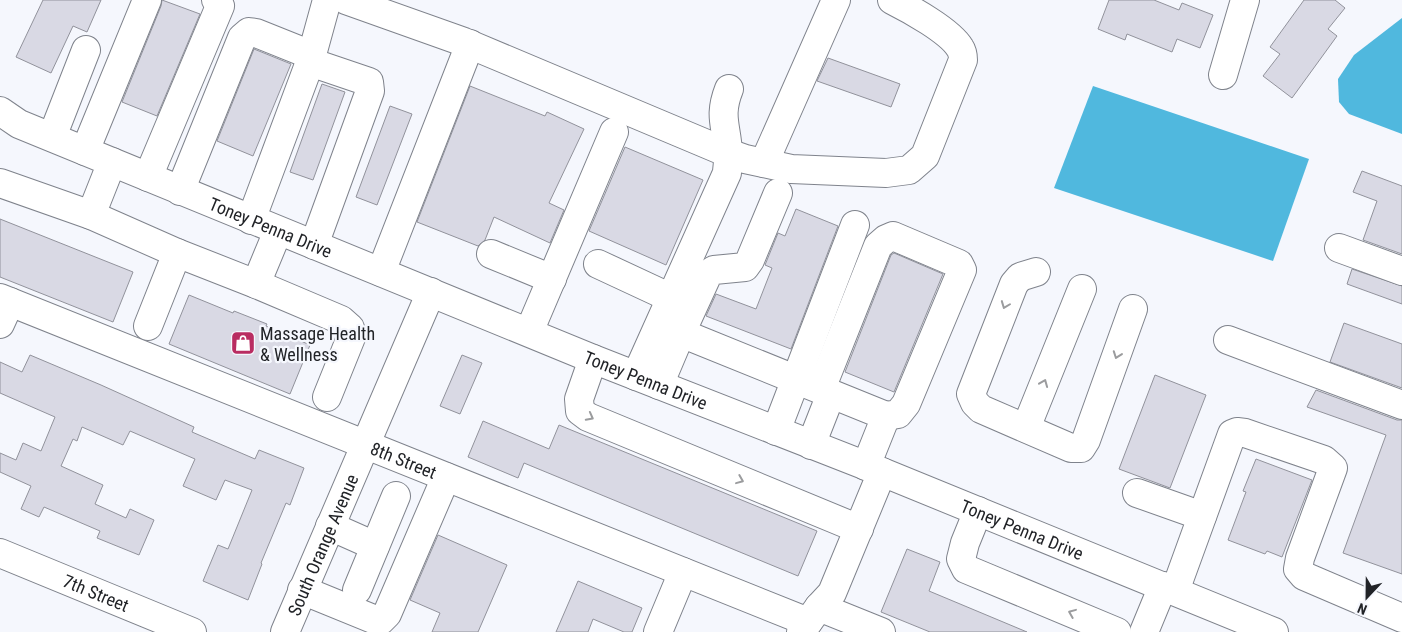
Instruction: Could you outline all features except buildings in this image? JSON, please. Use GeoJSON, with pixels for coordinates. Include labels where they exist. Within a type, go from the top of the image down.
{"type":"FeatureCollection","features":[{"type":"Feature","properties":{"kind":"street"},"geometry":{"type":"LineString","coordinates":[[85,151],[148,0]]}},
{"type":"Feature","properties":{"kind":"street"},"geometry":{"type":"LineString","coordinates":[[148,177],[220,6],[216,0]]}},
{"type":"Feature","properties":{"kind":"street"},"geometry":{"type":"LineString","coordinates":[[251,220],[310,58],[327,0]]}},
{"type":"Feature","properties":{"kind":"street"},"geometry":{"type":"LineString","coordinates":[[346,0],[470,44],[728,153],[791,168],[886,173],[909,170],[925,156],[963,60],[961,49],[952,39],[916,12],[892,0]]}},
{"type":"Feature","properties":{"kind":"street"},"geometry":{"type":"LineString","coordinates":[[764,163],[836,0]]}},
{"type":"Feature","properties":{"kind":"street"},"geometry":{"type":"LineString","coordinates":[[1223,75],[1245,0]]}},
{"type":"Feature","properties":{"kind":"street"},"geometry":{"type":"LineString","coordinates":[[180,191],[242,38],[249,32],[256,33],[369,82],[370,91],[314,245]]}},
{"type":"Feature","properties":{"kind":"street"},"geometry":{"type":"LineString","coordinates":[[381,272],[470,44]]}},
{"type":"Feature","properties":{"kind":"street"},"geometry":{"type":"LineString","coordinates":[[52,138],[86,50]]}},
{"type":"Feature","properties":{"kind":"street"},"geometry":{"type":"LineString","coordinates":[[648,381],[671,298],[727,173],[728,153],[722,117],[724,102],[729,90]]}},
{"type":"Feature","properties":{"kind":"street","name":"Toney Penna Drive"},"geometry":{"type":"LineString","coordinates":[[6,119],[593,359],[874,469],[1274,632]]}},
{"type":"Feature","properties":{"kind":"street"},"geometry":{"type":"LineString","coordinates":[[529,332],[614,132]]}},
{"type":"Feature","properties":{"kind":"street"},"geometry":{"type":"LineString","coordinates":[[91,216],[112,162]]}},
{"type":"Feature","properties":{"kind":"street"},"geometry":{"type":"LineString","coordinates":[[0,183],[91,216],[176,253],[341,320],[350,328],[352,334],[327,397]]}},
{"type":"Feature","properties":{"kind":"street"},"geometry":{"type":"LineString","coordinates":[[648,381],[681,333],[708,274],[714,270],[745,267],[750,260],[778,193]]}},
{"type":"Feature","properties":{"kind":"street"},"geometry":{"type":"LineString","coordinates":[[811,444],[816,388],[856,225]]}},
{"type":"Feature","properties":{"kind":"street"},"geometry":{"type":"LineString","coordinates":[[256,284],[278,231]]}},
{"type":"Feature","properties":{"kind":"street"},"geometry":{"type":"LineString","coordinates":[[681,333],[816,388],[886,416],[898,414],[906,404],[962,270],[959,264],[893,236],[878,246],[816,388],[776,431]]}},
{"type":"Feature","properties":{"kind":"street"},"geometry":{"type":"LineString","coordinates":[[1339,248],[1402,271]]}},
{"type":"Feature","properties":{"kind":"street"},"geometry":{"type":"LineString","coordinates":[[148,326],[176,253]]}},
{"type":"Feature","properties":{"kind":"street"},"geometry":{"type":"LineString","coordinates":[[491,254],[552,279]]}},
{"type":"Feature","properties":{"kind":"street"},"geometry":{"type":"LineString","coordinates":[[598,264],[671,298]]}},
{"type":"Feature","properties":{"kind":"street"},"geometry":{"type":"LineString","coordinates":[[1036,272],[1020,277],[1014,284],[971,394],[980,409],[1071,448],[1081,448],[1086,440],[1133,309]]}},
{"type":"Feature","properties":{"kind":"street"},"geometry":{"type":"LineString","coordinates":[[1026,428],[1082,289]]}},
{"type":"Feature","properties":{"kind":"street","name":"South Orange Avenue"},"geometry":{"type":"LineString","coordinates":[[285,632],[431,292]]}},
{"type":"Feature","properties":{"kind":"street","name":"8th Street"},"geometry":{"type":"LineString","coordinates":[[3,308],[366,445],[683,572],[809,620],[881,632]]}},
{"type":"Feature","properties":{"kind":"street"},"geometry":{"type":"LineString","coordinates":[[1228,340],[1402,405]]}},
{"type":"Feature","properties":{"kind":"street"},"geometry":{"type":"LineString","coordinates":[[593,359],[579,399],[580,411],[588,417],[859,529]]}},
{"type":"Feature","properties":{"kind":"street"},"geometry":{"type":"LineString","coordinates":[[809,620],[832,593],[859,529],[886,416]]}},
{"type":"Feature","properties":{"kind":"street"},"geometry":{"type":"LineString","coordinates":[[1144,632],[1169,589],[1202,516],[1232,434],[1237,432],[1324,460],[1333,468],[1300,558],[1298,569],[1304,576],[1402,618]]}},
{"type":"Feature","properties":{"kind":"street"},"geometry":{"type":"LineString","coordinates":[[302,590],[373,619],[381,620],[387,614],[446,477]]}},
{"type":"Feature","properties":{"kind":"street"},"geometry":{"type":"LineString","coordinates":[[1137,493],[1202,516]]}},
{"type":"Feature","properties":{"kind":"street"},"geometry":{"type":"LineString","coordinates":[[357,590],[396,496]]}},
{"type":"Feature","properties":{"kind":"street"},"geometry":{"type":"LineString","coordinates":[[978,511],[965,543],[961,559],[966,569],[1117,632]]}},
{"type":"Feature","properties":{"kind":"street"},"geometry":{"type":"LineString","coordinates":[[330,526],[375,546]]}},
{"type":"Feature","properties":{"kind":"street","name":"7th Street"},"geometry":{"type":"LineString","coordinates":[[0,553],[192,632]]}},
{"type":"Feature","properties":{"kind":"street"},"geometry":{"type":"LineString","coordinates":[[658,632],[683,572]]}},
{"type":"Feature","properties":{"kind":"water"},"geometry":{"type":"Polygon","coordinates":[[[1402,18],[1402,134],[1349,114],[1339,102],[1338,79],[1354,55],[1402,18]]]}},
{"type":"Feature","properties":{"kind":"water"},"geometry":{"type":"Polygon","coordinates":[[[1093,86],[1309,159],[1273,261],[1054,188],[1093,86]]]}},
{"type":"Feature","properties":{"kind":"place","name":"Massage Health & Wellness"},"geometry":{"type":"Point","coordinates":[243,343]}}]}
